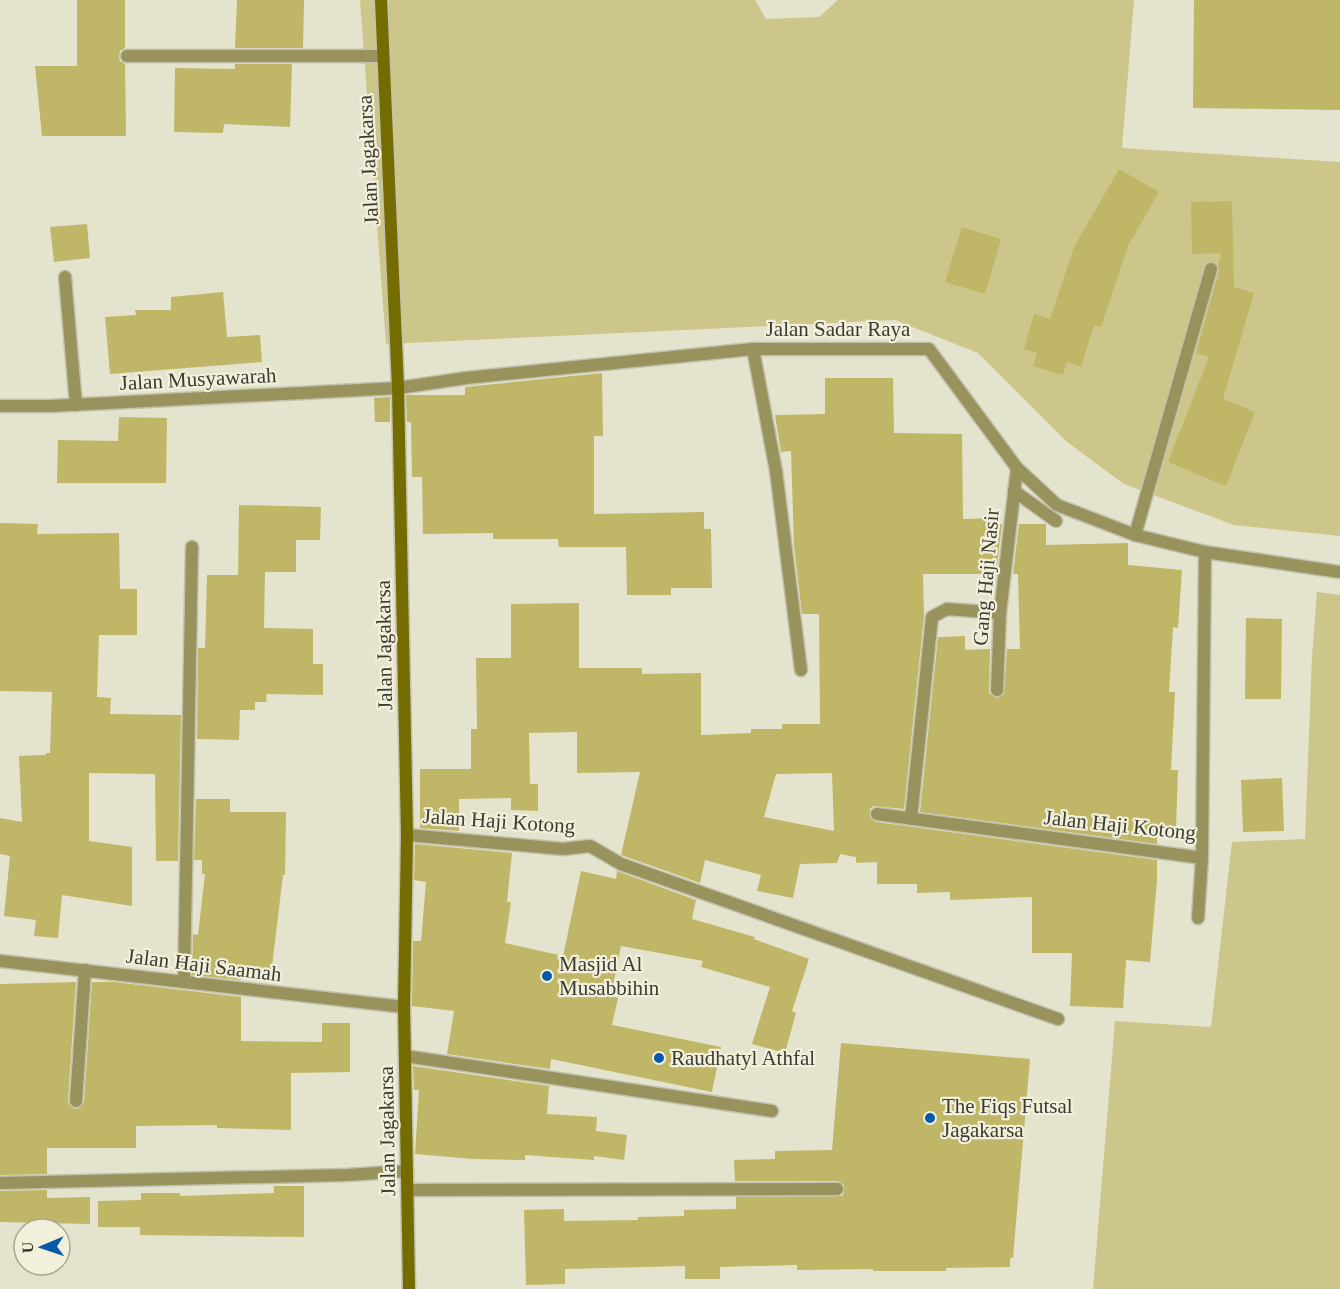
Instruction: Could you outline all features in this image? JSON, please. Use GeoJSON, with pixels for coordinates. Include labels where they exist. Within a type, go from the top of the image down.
{"type":"FeatureCollection","features":[{"type":"Feature","properties":{"kind":"main road","name":"Jalan Jagakarsa"},"geometry":{"type":"LineString","coordinates":[[381,0],[398,388],[407,835],[404,1007],[409,1289]]}},
{"type":"Feature","properties":{"kind":"street"},"geometry":{"type":"LineString","coordinates":[[127,56],[383,56]]}},
{"type":"Feature","properties":{"kind":"street"},"geometry":{"type":"LineString","coordinates":[[1135,535],[1211,269]]}},
{"type":"Feature","properties":{"kind":"street"},"geometry":{"type":"LineString","coordinates":[[65,277],[76,405]]}},
{"type":"Feature","properties":{"kind":"street"},"geometry":{"type":"LineString","coordinates":[[753,349],[776,471],[801,670]]}},
{"type":"Feature","properties":{"kind":"street","name":"Jalan Sadar Raya"},"geometry":{"type":"LineString","coordinates":[[398,388],[466,378],[753,349],[929,349],[1017,468],[1057,505],[1135,535],[1206,552],[1340,572]]}},
{"type":"Feature","properties":{"kind":"street","name":"Jalan Musyawarah"},"geometry":{"type":"LineString","coordinates":[[0,406],[76,405],[398,388]]}},
{"type":"Feature","properties":{"kind":"street","name":"Gang Haji Nasir"},"geometry":{"type":"LineString","coordinates":[[997,690],[1000,613],[1017,468]]}},
{"type":"Feature","properties":{"kind":"street"},"geometry":{"type":"LineString","coordinates":[[1014,491],[1056,521]]}},
{"type":"Feature","properties":{"kind":"street"},"geometry":{"type":"LineString","coordinates":[[184,982],[192,547]]}},
{"type":"Feature","properties":{"kind":"street","name":"Jalan Haji Kotong"},"geometry":{"type":"LineString","coordinates":[[877,814],[1202,858],[1206,552]]}},
{"type":"Feature","properties":{"kind":"street"},"geometry":{"type":"LineString","coordinates":[[911,819],[932,617],[947,609],[1000,613]]}},
{"type":"Feature","properties":{"kind":"street","name":"Jalan Haji Kotong"},"geometry":{"type":"LineString","coordinates":[[407,835],[563,849],[590,846],[621,864],[1058,1019]]}},
{"type":"Feature","properties":{"kind":"street"},"geometry":{"type":"LineString","coordinates":[[1198,918],[1202,858]]}},
{"type":"Feature","properties":{"kind":"street","name":"Jalan Haji Saamah"},"geometry":{"type":"LineString","coordinates":[[0,961],[404,1007]]}},
{"type":"Feature","properties":{"kind":"street"},"geometry":{"type":"LineString","coordinates":[[76,1101],[85,970]]}},
{"type":"Feature","properties":{"kind":"street"},"geometry":{"type":"LineString","coordinates":[[405,1056],[772,1111]]}},
{"type":"Feature","properties":{"kind":"street"},"geometry":{"type":"LineString","coordinates":[[0,1183],[347,1175],[407,1171]]}},
{"type":"Feature","properties":{"kind":"street"},"geometry":{"type":"LineString","coordinates":[[407,1190],[837,1189]]}},
{"type":"Feature","properties":{"kind":"shaded area"},"geometry":{"type":"Polygon","coordinates":[[[360,0],[755,0],[766,19],[819,17],[838,0],[1134,0],[1122,148],[1340,162],[1340,536],[1234,525],[1124,484],[1067,442],[978,353],[895,320],[386,344],[360,0]]]}},
{"type":"Feature","properties":{"kind":"shaded area"},"geometry":{"type":"Polygon","coordinates":[[[1317,592],[1340,595],[1340,1289],[1093,1289],[1115,1021],[1211,1027],[1232,842],[1305,839],[1312,657],[1317,592]]]}},
{"type":"Feature","properties":{"kind":"building"},"geometry":{"type":"Polygon","coordinates":[[[77,0],[125,0],[125,48],[120,51],[119,57],[120,61],[125,64],[126,136],[42,136],[35,66],[77,66],[77,0]]]}},
{"type":"Feature","properties":{"kind":"building"},"geometry":{"type":"Polygon","coordinates":[[[237,0],[304,0],[303,48],[235,48],[237,0]]]}},
{"type":"Feature","properties":{"kind":"building"},"geometry":{"type":"Polygon","coordinates":[[[1194,0],[1340,0],[1340,110],[1193,108],[1194,0]]]}},
{"type":"Feature","properties":{"kind":"building"},"geometry":{"type":"Polygon","coordinates":[[[235,64],[292,64],[290,127],[224,124],[223,133],[174,132],[175,68],[235,69],[235,64]]]}},
{"type":"Feature","properties":{"kind":"building"},"geometry":{"type":"Polygon","coordinates":[[[1119,169],[1159,192],[1128,246],[1101,327],[1094,325],[1081,367],[1067,362],[1063,375],[1033,366],[1037,353],[1024,349],[1034,314],[1050,319],[1074,247],[1119,169]]]}},
{"type":"Feature","properties":{"kind":"building"},"geometry":{"type":"Polygon","coordinates":[[[1232,201],[1234,287],[1254,293],[1223,399],[1255,412],[1226,486],[1168,462],[1209,357],[1196,353],[1219,271],[1221,253],[1192,254],[1191,202],[1232,201]]]}},
{"type":"Feature","properties":{"kind":"building"},"geometry":{"type":"Polygon","coordinates":[[[87,224],[90,258],[54,262],[50,227],[87,224]]]}},
{"type":"Feature","properties":{"kind":"building"},"geometry":{"type":"Polygon","coordinates":[[[962,227],[1001,239],[985,294],[945,282],[962,227]]]}},
{"type":"Feature","properties":{"kind":"building"},"geometry":{"type":"Polygon","coordinates":[[[223,292],[227,337],[260,335],[262,362],[110,374],[105,317],[136,315],[135,310],[171,310],[171,297],[223,292]]]}},
{"type":"Feature","properties":{"kind":"building"},"geometry":{"type":"Polygon","coordinates":[[[602,373],[603,436],[594,436],[594,514],[704,512],[704,529],[711,529],[712,588],[671,588],[671,595],[627,595],[626,547],[559,547],[558,539],[493,539],[493,533],[423,534],[422,477],[412,477],[411,422],[407,422],[406,395],[465,395],[465,387],[602,373]]]}},
{"type":"Feature","properties":{"kind":"building"},"geometry":{"type":"Polygon","coordinates":[[[825,378],[893,378],[894,433],[962,434],[963,519],[999,518],[999,524],[1002,524],[996,574],[923,574],[924,616],[904,809],[874,806],[870,809],[870,818],[876,822],[1157,860],[1150,962],[1126,960],[1123,1008],[1070,1006],[1072,953],[1032,953],[1032,897],[950,900],[950,892],[917,893],[917,884],[877,884],[877,862],[856,863],[856,857],[840,854],[837,863],[800,864],[793,898],[757,891],[761,875],[705,860],[700,883],[621,855],[640,772],[577,773],[577,732],[529,733],[530,784],[538,784],[538,811],[511,810],[511,798],[459,799],[459,831],[420,828],[420,769],[471,769],[471,729],[477,729],[476,658],[511,658],[511,604],[579,603],[579,668],[642,668],[642,674],[701,673],[701,735],[751,733],[751,729],[782,729],[782,724],[820,724],[819,614],[802,614],[794,546],[791,451],[781,452],[775,415],[825,414],[825,378]],[[832,773],[776,774],[764,817],[834,831],[832,773]]]}},
{"type":"Feature","properties":{"kind":"building"},"geometry":{"type":"Polygon","coordinates":[[[390,397],[390,422],[375,422],[374,398],[390,397]]]}},
{"type":"Feature","properties":{"kind":"building"},"geometry":{"type":"Polygon","coordinates":[[[119,417],[167,418],[166,483],[57,483],[58,440],[118,441],[119,417]]]}},
{"type":"Feature","properties":{"kind":"building"},"geometry":{"type":"Polygon","coordinates":[[[239,505],[321,507],[320,540],[296,540],[296,572],[265,572],[264,628],[313,629],[313,664],[323,664],[323,695],[267,694],[266,702],[255,702],[255,710],[240,710],[239,740],[197,739],[198,648],[205,648],[207,575],[238,575],[239,505]]]}},
{"type":"Feature","properties":{"kind":"building"},"geometry":{"type":"Polygon","coordinates":[[[0,523],[38,524],[37,534],[119,533],[120,589],[137,589],[137,635],[99,635],[97,697],[111,698],[110,714],[181,715],[178,861],[156,861],[155,774],[89,773],[89,841],[132,847],[132,906],[62,895],[58,938],[34,936],[36,920],[4,916],[10,856],[0,854],[0,818],[22,822],[19,756],[50,753],[52,692],[0,691],[0,523]]]}},
{"type":"Feature","properties":{"kind":"building"},"geometry":{"type":"Polygon","coordinates":[[[1019,524],[1046,524],[1046,545],[1128,543],[1128,565],[1182,570],[1178,628],[1173,627],[1169,692],[1175,692],[1171,770],[1178,770],[1176,828],[1157,828],[1157,844],[920,812],[938,637],[965,636],[965,650],[990,649],[989,693],[997,698],[1004,694],[1007,649],[1020,649],[1018,574],[1013,574],[1019,524]]]}},
{"type":"Feature","properties":{"kind":"building"},"geometry":{"type":"Polygon","coordinates":[[[1246,618],[1282,619],[1281,699],[1245,699],[1246,618]]]}},
{"type":"Feature","properties":{"kind":"building"},"geometry":{"type":"Polygon","coordinates":[[[1282,778],[1284,831],[1243,832],[1241,780],[1282,778]]]}},
{"type":"Feature","properties":{"kind":"building"},"geometry":{"type":"Polygon","coordinates":[[[196,799],[230,799],[230,812],[286,812],[285,875],[283,875],[271,975],[241,972],[241,980],[192,975],[193,934],[198,935],[205,874],[202,874],[202,860],[194,860],[196,799]]]}},
{"type":"Feature","properties":{"kind":"building"},"geometry":{"type":"Polygon","coordinates":[[[415,844],[512,853],[507,902],[511,902],[505,943],[563,956],[581,871],[616,879],[617,871],[696,900],[692,919],[755,937],[754,939],[809,959],[792,1011],[796,1013],[785,1053],[752,1044],[770,987],[701,967],[703,961],[621,946],[611,996],[618,998],[612,1025],[721,1047],[712,1092],[551,1059],[550,1069],[447,1054],[454,1011],[412,1006],[413,941],[421,941],[426,882],[414,880],[415,844]]]}},
{"type":"Feature","properties":{"kind":"building"},"geometry":{"type":"Polygon","coordinates":[[[76,982],[68,1100],[69,1105],[75,1109],[80,1108],[84,1102],[92,982],[114,982],[241,997],[241,1041],[322,1042],[322,1023],[350,1023],[350,1072],[291,1073],[291,1130],[217,1128],[217,1125],[136,1126],[136,1148],[47,1148],[47,1174],[0,1175],[0,984],[76,982]]]}},
{"type":"Feature","properties":{"kind":"building"},"geometry":{"type":"Polygon","coordinates":[[[841,1043],[1030,1059],[1013,1258],[1010,1258],[1010,1267],[946,1268],[946,1271],[873,1271],[873,1269],[797,1270],[797,1265],[720,1267],[720,1279],[685,1279],[685,1266],[565,1269],[565,1284],[526,1285],[524,1210],[564,1209],[564,1221],[638,1220],[638,1217],[684,1216],[684,1210],[736,1209],[736,1197],[842,1196],[844,1185],[838,1181],[735,1181],[734,1160],[775,1159],[775,1151],[832,1150],[841,1043]]]}},
{"type":"Feature","properties":{"kind":"building"},"geometry":{"type":"Polygon","coordinates":[[[413,1066],[549,1086],[547,1114],[597,1117],[596,1131],[627,1135],[624,1160],[594,1156],[594,1160],[525,1155],[525,1160],[473,1159],[415,1154],[419,1090],[414,1090],[413,1066]]]}},
{"type":"Feature","properties":{"kind":"building"},"geometry":{"type":"Polygon","coordinates":[[[274,1186],[304,1186],[304,1237],[140,1235],[140,1227],[98,1227],[98,1201],[141,1200],[141,1193],[180,1193],[180,1196],[274,1193],[274,1186]]]}},
{"type":"Feature","properties":{"kind":"building"},"geometry":{"type":"Polygon","coordinates":[[[47,1190],[47,1198],[90,1197],[90,1224],[72,1224],[72,1217],[12,1217],[12,1222],[0,1222],[0,1191],[47,1190]]]}},
{"type":"Feature","properties":{"kind":"place","name":"Masjid Al Musabbihin"},"geometry":{"type":"Point","coordinates":[547,976]}},
{"type":"Feature","properties":{"kind":"place","name":"Raudhatyl Athfal"},"geometry":{"type":"Point","coordinates":[659,1058]}},
{"type":"Feature","properties":{"kind":"place","name":"The Fiqs Futsal Jagakarsa"},"geometry":{"type":"Point","coordinates":[930,1118]}}]}
